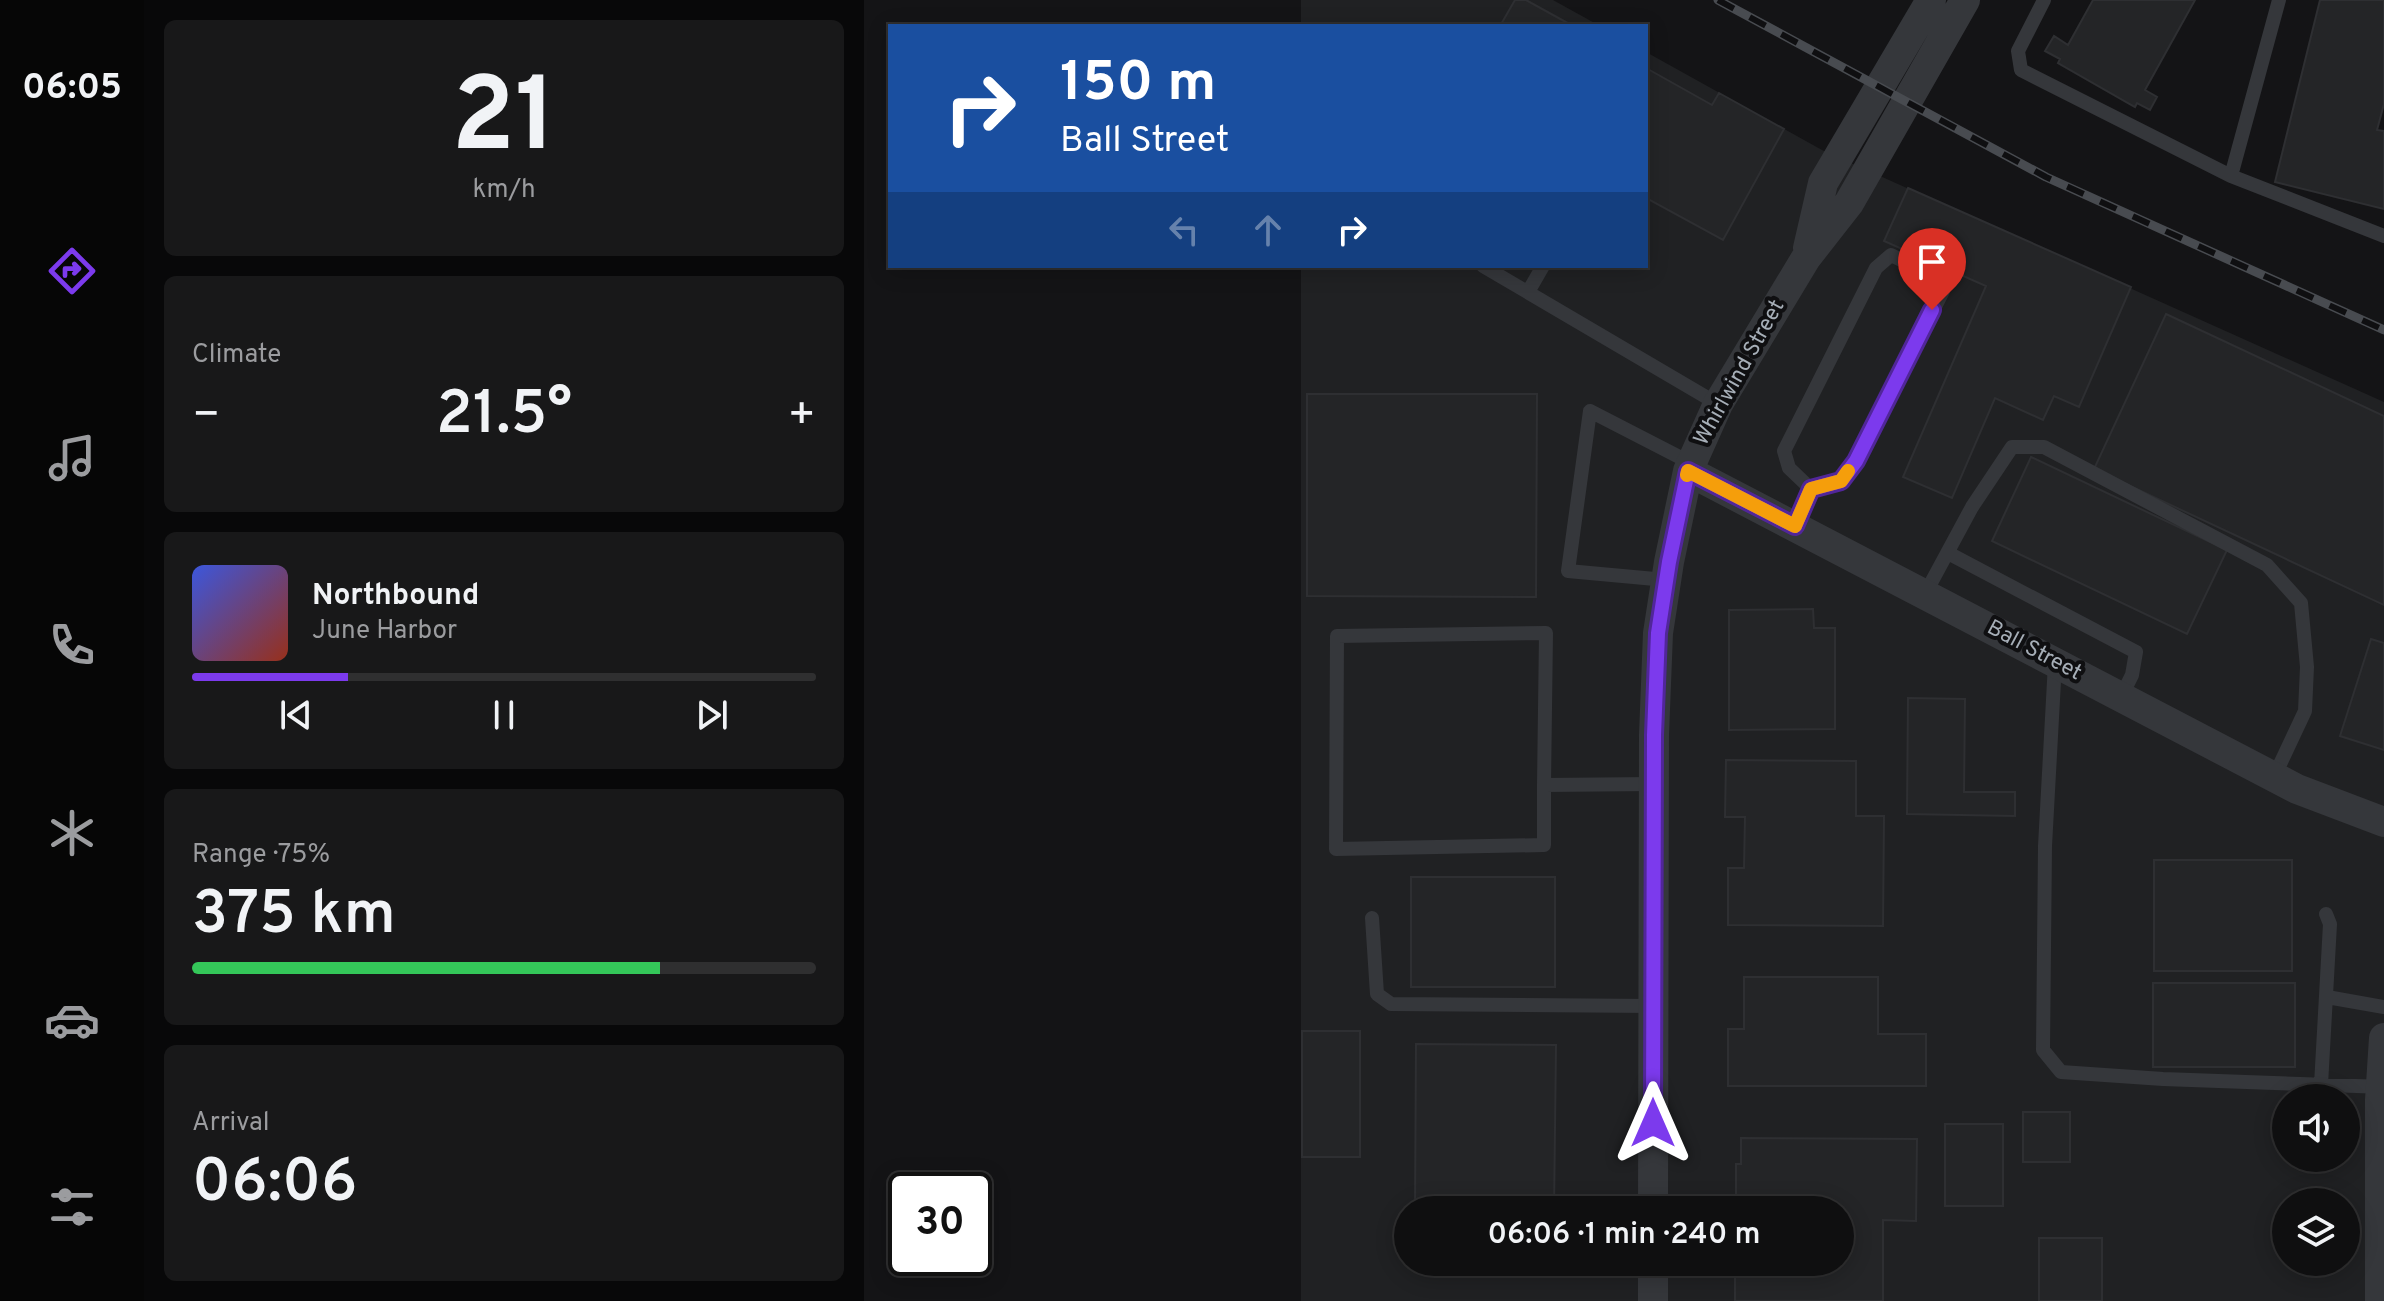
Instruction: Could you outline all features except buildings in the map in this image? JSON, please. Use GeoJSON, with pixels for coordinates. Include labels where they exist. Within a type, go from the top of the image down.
{"type":"FeatureCollection","features":[{"type":"Feature","properties":{"kind":"street","name":"Whirlwind Street"},"geometry":{"type":"LineString","coordinates":[[1806,258],[1823,183],[1931,0]]}},
{"type":"Feature","properties":{"kind":"street","name":"Whirlwind Street"},"geometry":{"type":"LineString","coordinates":[[1653,1196],[1654,784],[1658,633],[1690,467],[1718,404],[1806,258],[1849,203],[1965,0]]}},
{"type":"Feature","properties":{"kind":"street","name":"Ball Street"},"geometry":{"type":"LineString","coordinates":[[1690,467],[1795,526],[2297,789],[2384,822]]}},
{"type":"Feature","properties":{"kind":"street"},"geometry":{"type":"LineString","coordinates":[[2380,1301],[2384,1038]]}},
{"type":"Feature","properties":{"kind":"street"},"geometry":{"type":"LineString","coordinates":[[1653,1276],[1653,1301]]}},
{"type":"Feature","properties":{"kind":"lane"},"geometry":{"type":"LineString","coordinates":[[2044,0],[2018,51],[2021,70],[2231,176],[2384,236]]}},
{"type":"Feature","properties":{"kind":"lane"},"geometry":{"type":"LineString","coordinates":[[2231,176],[2279,0]]}},
{"type":"Feature","properties":{"kind":"lane"},"geometry":{"type":"LineString","coordinates":[[1891,255],[1934,276],[1943,291],[1856,461],[1841,481],[1811,489],[1789,468],[1784,451],[1876,268],[1891,255]]}},
{"type":"Feature","properties":{"kind":"lane"},"geometry":{"type":"LineString","coordinates":[[1486,268],[1718,404]]}},
{"type":"Feature","properties":{"kind":"lane"},"geometry":{"type":"LineString","coordinates":[[1528,292],[1542,268]]}},
{"type":"Feature","properties":{"kind":"lane"},"geometry":{"type":"LineString","coordinates":[[1666,580],[1568,571],[1590,411],[1690,467]]}},
{"type":"Feature","properties":{"kind":"lane"},"geometry":{"type":"LineString","coordinates":[[1925,594],[1972,507],[2012,447],[2044,447],[2267,565],[2301,603],[2307,667],[2305,711],[2274,777]]}},
{"type":"Feature","properties":{"kind":"lane"},"geometry":{"type":"LineString","coordinates":[[1795,526],[1811,489]]}},
{"type":"Feature","properties":{"kind":"lane"},"geometry":{"type":"LineString","coordinates":[[1948,553],[2136,652],[2132,675],[2121,697]]}},
{"type":"Feature","properties":{"kind":"lane"},"geometry":{"type":"LineString","coordinates":[[1546,633],[1544,785],[1544,845],[1336,849],[1337,636],[1546,633]]}},
{"type":"Feature","properties":{"kind":"lane"},"geometry":{"type":"LineString","coordinates":[[2055,663],[2045,846],[2043,1050],[2061,1072],[2301,1084]]}},
{"type":"Feature","properties":{"kind":"lane"},"geometry":{"type":"LineString","coordinates":[[1544,785],[1654,784]]}},
{"type":"Feature","properties":{"kind":"lane"},"geometry":{"type":"LineString","coordinates":[[2321,1084],[2330,924],[2326,914]]}},
{"type":"Feature","properties":{"kind":"lane"},"geometry":{"type":"LineString","coordinates":[[1372,918],[1377,994],[1391,1004],[1653,1006]]}},
{"type":"Feature","properties":{"kind":"lane"},"geometry":{"type":"LineString","coordinates":[[2327,997],[2384,1007]]}},
{"type":"Feature","properties":{"kind":"lane"},"geometry":{"type":"LineString","coordinates":[[2360,1086],[2383,1087]]}},
{"type":"Feature","properties":{"kind":"shaded area"},"geometry":{"type":"Polygon","coordinates":[[[1301,0],[1553,0],[1596,24],[1301,24],[1301,0]]]}},
{"type":"Feature","properties":{"kind":"shaded area"},"geometry":{"type":"Polygon","coordinates":[[[1648,53],[1822,150],[2384,402],[2384,1301],[1301,1301],[1301,268],[1648,268],[1648,53]]]}},
{"type":"Feature","properties":{"kind":"railway"},"geometry":{"type":"LineString","coordinates":[[1718,0],[2046,177],[2384,330]]}},
{"type":"Feature","properties":{"kind":"slow traffic"},"geometry":{"type":"LineString","coordinates":[[1687,475],[1688,471],[1795,526],[1811,489],[1841,481],[1848,471]]}},
{"type":"Feature","properties":{"kind":"route"},"geometry":{"type":"LineString","coordinates":[[1653,1123],[1654,735],[1658,633],[1688,471],[1795,526],[1811,489],[1841,481],[1856,461],[1932,310]]}}]}
